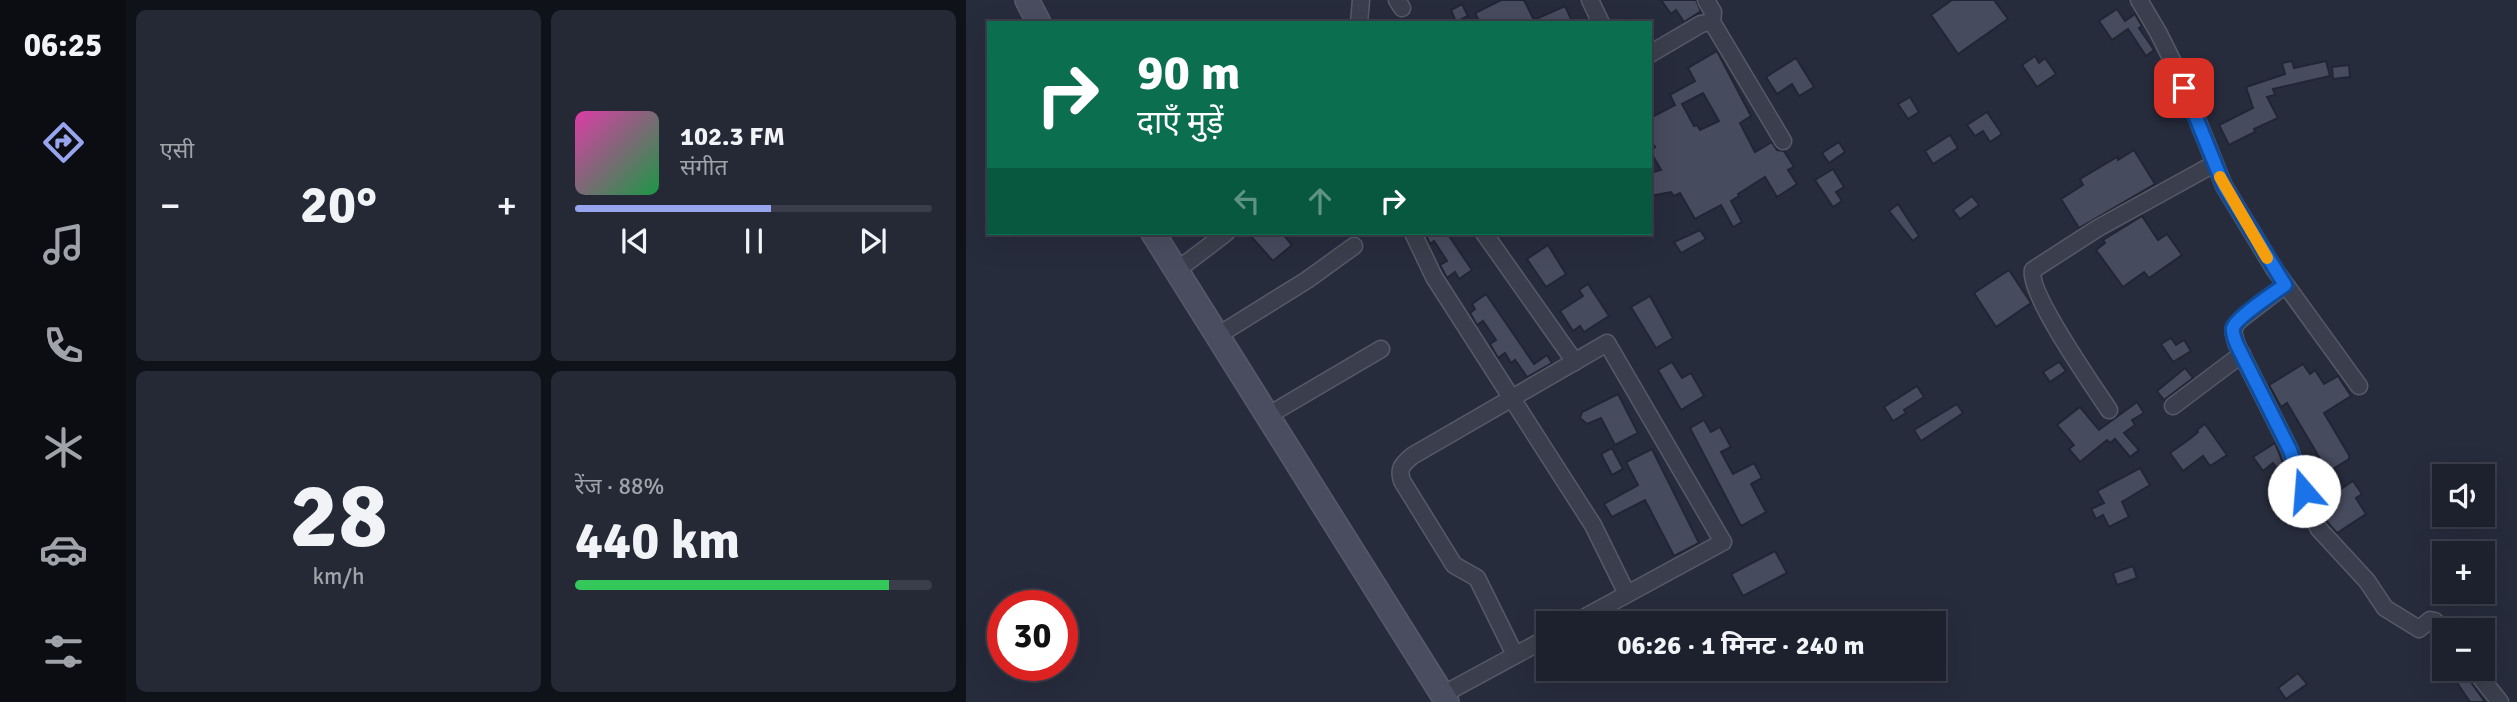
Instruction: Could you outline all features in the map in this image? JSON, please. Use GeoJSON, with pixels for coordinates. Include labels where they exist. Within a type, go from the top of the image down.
{"type":"FeatureCollection","features":[{"type":"Feature","properties":{"kind":"street"},"geometry":{"type":"LineString","coordinates":[[1027,0],[1038,21]]}},
{"type":"Feature","properties":{"kind":"street"},"geometry":{"type":"LineString","coordinates":[[1359,21],[1361,0]]}},
{"type":"Feature","properties":{"kind":"street"},"geometry":{"type":"LineString","coordinates":[[1590,0],[1600,21]]}},
{"type":"Feature","properties":{"kind":"street"},"geometry":{"type":"LineString","coordinates":[[1706,0],[1713,12],[1712,22],[1783,141]]}},
{"type":"Feature","properties":{"kind":"street"},"geometry":{"type":"LineString","coordinates":[[2139,0],[2178,72],[2214,164],[2231,198],[2285,285],[2359,386]]}},
{"type":"Feature","properties":{"kind":"street"},"geometry":{"type":"LineString","coordinates":[[1652,53],[1701,24],[1712,22]]}},
{"type":"Feature","properties":{"kind":"street"},"geometry":{"type":"LineString","coordinates":[[2109,410],[2053,322],[2033,284],[2033,270],[2098,228],[2214,164]]}},
{"type":"Feature","properties":{"kind":"street"},"geometry":{"type":"LineString","coordinates":[[1154,235],[1444,698],[1536,644]]}},
{"type":"Feature","properties":{"kind":"street"},"geometry":{"type":"LineString","coordinates":[[1176,271],[1223,235]]}},
{"type":"Feature","properties":{"kind":"street"},"geometry":{"type":"LineString","coordinates":[[1414,235],[1434,276],[1593,524],[1627,594]]}},
{"type":"Feature","properties":{"kind":"street"},"geometry":{"type":"LineString","coordinates":[[1485,235],[1574,362]]}},
{"type":"Feature","properties":{"kind":"street"},"geometry":{"type":"LineString","coordinates":[[1217,336],[1354,246]]}},
{"type":"Feature","properties":{"kind":"street"},"geometry":{"type":"LineString","coordinates":[[2285,285],[2233,328],[2237,345],[2290,450],[2310,512],[2319,529],[2362,576],[2385,608],[2399,615],[2414,628],[2419,629],[2432,620]]}},
{"type":"Feature","properties":{"kind":"street"},"geometry":{"type":"LineString","coordinates":[[1516,655],[1477,578],[1454,565],[1402,481],[1399,471],[1412,456],[1607,343],[1723,542],[1596,611]]}},
{"type":"Feature","properties":{"kind":"street"},"geometry":{"type":"LineString","coordinates":[[1267,416],[1381,349]]}},
{"type":"Feature","properties":{"kind":"street"},"geometry":{"type":"LineString","coordinates":[[2173,406],[2242,354]]}},
{"type":"Feature","properties":{"kind":"street"},"geometry":{"type":"LineString","coordinates":[[2483,681],[2500,702]]}},
{"type":"Feature","properties":{"kind":"building"},"geometry":{"type":"Polygon","coordinates":[[[1501,0],[1524,0],[1534,20],[1565,6],[1572,21],[1479,21],[1475,13],[1501,0]]]}},
{"type":"Feature","properties":{"kind":"building"},"geometry":{"type":"Polygon","coordinates":[[[1661,0],[1696,0],[1701,11],[1684,22],[1676,10],[1671,14],[1661,0]]]}},
{"type":"Feature","properties":{"kind":"building"},"geometry":{"type":"Polygon","coordinates":[[[1952,0],[1994,0],[2008,19],[1958,54],[1931,15],[1952,0]]]}},
{"type":"Feature","properties":{"kind":"building"},"geometry":{"type":"Polygon","coordinates":[[[1462,4],[1468,16],[1456,21],[1451,10],[1462,4]]]}},
{"type":"Feature","properties":{"kind":"building"},"geometry":{"type":"Polygon","coordinates":[[[2117,9],[2125,21],[2135,14],[2142,26],[2139,28],[2154,50],[2146,56],[2128,29],[2112,40],[2099,21],[2117,9]]]}},
{"type":"Feature","properties":{"kind":"building"},"geometry":{"type":"Polygon","coordinates":[[[1717,51],[1751,116],[1740,123],[1755,152],[1772,142],[1777,150],[1784,151],[1794,167],[1788,170],[1797,184],[1777,197],[1765,177],[1738,194],[1739,196],[1731,201],[1742,222],[1733,227],[1721,205],[1695,219],[1680,193],[1674,196],[1671,192],[1652,196],[1652,172],[1661,170],[1652,154],[1655,147],[1652,142],[1652,117],[1675,105],[1670,95],[1695,81],[1688,68],[1717,51]],[[1703,93],[1682,104],[1694,126],[1697,125],[1700,130],[1719,121],[1703,93]]]}},
{"type":"Feature","properties":{"kind":"building"},"geometry":{"type":"Polygon","coordinates":[[[2035,56],[2039,63],[2045,58],[2056,74],[2037,87],[2022,65],[2035,56]]]}},
{"type":"Feature","properties":{"kind":"building"},"geometry":{"type":"Polygon","coordinates":[[[1796,58],[1814,87],[1799,96],[1792,84],[1777,94],[1766,77],[1796,58]]]}},
{"type":"Feature","properties":{"kind":"building"},"geometry":{"type":"Polygon","coordinates":[[[2292,61],[2294,68],[2326,61],[2330,76],[2273,89],[2275,95],[2267,97],[2278,118],[2229,145],[2219,125],[2253,108],[2246,87],[2285,74],[2282,63],[2292,61]]]}},
{"type":"Feature","properties":{"kind":"building"},"geometry":{"type":"Polygon","coordinates":[[[2349,65],[2350,77],[2333,79],[2332,67],[2349,65]]]}},
{"type":"Feature","properties":{"kind":"building"},"geometry":{"type":"Polygon","coordinates":[[[1910,97],[1919,112],[1908,119],[1898,104],[1910,97]]]}},
{"type":"Feature","properties":{"kind":"building"},"geometry":{"type":"Polygon","coordinates":[[[1987,112],[2002,134],[1990,142],[1983,131],[1975,136],[1967,125],[1987,112]]]}},
{"type":"Feature","properties":{"kind":"building"},"geometry":{"type":"Polygon","coordinates":[[[1950,135],[1958,148],[1933,164],[1925,151],[1950,135]]]}},
{"type":"Feature","properties":{"kind":"building"},"geometry":{"type":"Polygon","coordinates":[[[1839,142],[1845,152],[1829,163],[1822,153],[1839,142]]]}},
{"type":"Feature","properties":{"kind":"building"},"geometry":{"type":"Polygon","coordinates":[[[2134,150],[2155,184],[2079,228],[2061,199],[2083,185],[2080,179],[2134,150]]]}},
{"type":"Feature","properties":{"kind":"building"},"geometry":{"type":"Polygon","coordinates":[[[1833,169],[1844,187],[1836,192],[1842,201],[1833,207],[1815,180],[1833,169]]]}},
{"type":"Feature","properties":{"kind":"building"},"geometry":{"type":"Polygon","coordinates":[[[1972,196],[1979,205],[1960,219],[1953,210],[1972,196]]]}},
{"type":"Feature","properties":{"kind":"building"},"geometry":{"type":"Polygon","coordinates":[[[1898,204],[1919,236],[1913,241],[1889,211],[1898,204]]]}},
{"type":"Feature","properties":{"kind":"building"},"geometry":{"type":"Polygon","coordinates":[[[2142,216],[2158,240],[2167,234],[2182,255],[2149,278],[2144,272],[2123,287],[2096,250],[2105,243],[2103,240],[2142,216]]]}},
{"type":"Feature","properties":{"kind":"building"},"geometry":{"type":"Polygon","coordinates":[[[1700,230],[1706,239],[1681,253],[1674,242],[1700,230]]]}},
{"type":"Feature","properties":{"kind":"building"},"geometry":{"type":"Polygon","coordinates":[[[1250,235],[1284,235],[1292,245],[1273,261],[1250,235]]]}},
{"type":"Feature","properties":{"kind":"building"},"geometry":{"type":"Polygon","coordinates":[[[1426,235],[1448,235],[1472,270],[1459,279],[1455,272],[1447,278],[1440,265],[1447,261],[1434,241],[1430,244],[1426,235]]]}},
{"type":"Feature","properties":{"kind":"building"},"geometry":{"type":"Polygon","coordinates":[[[1548,245],[1566,274],[1546,287],[1527,259],[1548,245]]]}},
{"type":"Feature","properties":{"kind":"building"},"geometry":{"type":"Polygon","coordinates":[[[2009,270],[2031,303],[1996,327],[1974,293],[2009,270]]]}},
{"type":"Feature","properties":{"kind":"building"},"geometry":{"type":"Polygon","coordinates":[[[1588,284],[1609,316],[1584,332],[1580,326],[1573,331],[1560,311],[1583,296],[1579,290],[1588,284]]]}},
{"type":"Feature","properties":{"kind":"building"},"geometry":{"type":"Polygon","coordinates":[[[1486,294],[1534,364],[1547,355],[1552,363],[1527,377],[1515,360],[1511,363],[1505,353],[1498,358],[1490,344],[1496,340],[1483,321],[1477,325],[1470,313],[1475,309],[1472,304],[1486,294]]]}},
{"type":"Feature","properties":{"kind":"building"},"geometry":{"type":"Polygon","coordinates":[[[1650,296],[1673,338],[1656,348],[1631,307],[1650,296]]]}},
{"type":"Feature","properties":{"kind":"building"},"geometry":{"type":"Polygon","coordinates":[[[2171,338],[2176,345],[2184,340],[2191,351],[2173,362],[2161,344],[2171,338]]]}},
{"type":"Feature","properties":{"kind":"building"},"geometry":{"type":"Polygon","coordinates":[[[1672,362],[1682,378],[1691,373],[1704,396],[1681,410],[1658,370],[1672,362]]]}},
{"type":"Feature","properties":{"kind":"building"},"geometry":{"type":"Polygon","coordinates":[[[2059,362],[2066,371],[2050,382],[2043,372],[2059,362]]]}},
{"type":"Feature","properties":{"kind":"building"},"geometry":{"type":"Polygon","coordinates":[[[2303,364],[2310,374],[2315,370],[2324,384],[2338,376],[2351,396],[2324,413],[2349,455],[2349,459],[2328,472],[2287,403],[2281,407],[2269,385],[2303,364]]]}},
{"type":"Feature","properties":{"kind":"building"},"geometry":{"type":"Polygon","coordinates":[[[2185,368],[2193,378],[2164,400],[2157,391],[2185,368]]]}},
{"type":"Feature","properties":{"kind":"building"},"geometry":{"type":"Polygon","coordinates":[[[1917,386],[1924,397],[1893,421],[1884,407],[1917,386]]]}},
{"type":"Feature","properties":{"kind":"building"},"geometry":{"type":"Polygon","coordinates":[[[1618,394],[1638,433],[1615,445],[1601,418],[1587,424],[1580,418],[1582,412],[1618,394]]]}},
{"type":"Feature","properties":{"kind":"building"},"geometry":{"type":"Polygon","coordinates":[[[2137,402],[2144,413],[2132,420],[2135,425],[2124,433],[2139,450],[2130,457],[2115,439],[2110,443],[2107,440],[2080,462],[2069,449],[2074,445],[2057,425],[2080,407],[2099,430],[2137,402]]]}},
{"type":"Feature","properties":{"kind":"building"},"geometry":{"type":"Polygon","coordinates":[[[1957,404],[1963,413],[1921,441],[1914,430],[1957,404]]]}},
{"type":"Feature","properties":{"kind":"building"},"geometry":{"type":"Polygon","coordinates":[[[1704,420],[1711,432],[1720,427],[1731,447],[1721,452],[1733,474],[1754,463],[1762,478],[1751,484],[1766,512],[1741,526],[1690,428],[1704,420]]]}},
{"type":"Feature","properties":{"kind":"building"},"geometry":{"type":"Polygon","coordinates":[[[2205,424],[2227,455],[2210,466],[2203,456],[2183,471],[2170,453],[2205,424]]]}},
{"type":"Feature","properties":{"kind":"building"},"geometry":{"type":"Polygon","coordinates":[[[2275,443],[2286,471],[2281,474],[2273,463],[2263,471],[2253,457],[2275,443]]]}},
{"type":"Feature","properties":{"kind":"building"},"geometry":{"type":"Polygon","coordinates":[[[1612,448],[1623,469],[1612,475],[1601,454],[1612,448]]]}},
{"type":"Feature","properties":{"kind":"building"},"geometry":{"type":"Polygon","coordinates":[[[1652,449],[1699,543],[1674,556],[1645,500],[1612,517],[1604,504],[1638,485],[1626,462],[1652,449]]]}},
{"type":"Feature","properties":{"kind":"building"},"geometry":{"type":"Polygon","coordinates":[[[2140,468],[2150,485],[2122,502],[2129,517],[2109,527],[2103,515],[2096,519],[2091,509],[2104,503],[2097,491],[2140,468]]]}},
{"type":"Feature","properties":{"kind":"building"},"geometry":{"type":"Polygon","coordinates":[[[2353,481],[2362,494],[2356,498],[2366,514],[2337,533],[2318,504],[2353,481]]]}},
{"type":"Feature","properties":{"kind":"building"},"geometry":{"type":"Polygon","coordinates":[[[1775,551],[1787,573],[1743,596],[1731,574],[1775,551]]]}},
{"type":"Feature","properties":{"kind":"building"},"geometry":{"type":"Polygon","coordinates":[[[2133,566],[2137,578],[2117,585],[2113,573],[2133,566]]]}},
{"type":"Feature","properties":{"kind":"building"},"geometry":{"type":"Polygon","coordinates":[[[2298,673],[2307,684],[2286,699],[2278,688],[2298,673]]]}},
{"type":"Feature","properties":{"kind":"building"},"geometry":{"type":"Polygon","coordinates":[[[2456,681],[2470,681],[2485,702],[2470,702],[2456,681]]]}},
{"type":"Feature","properties":{"kind":"slow traffic"},"geometry":{"type":"LineString","coordinates":[[2220,177],[2267,258]]}},
{"type":"Feature","properties":{"kind":"route"},"geometry":{"type":"LineString","coordinates":[[2184,88],[2224,186],[2285,285],[2241,319],[2233,332],[2290,450],[2304,491]]}}]}
